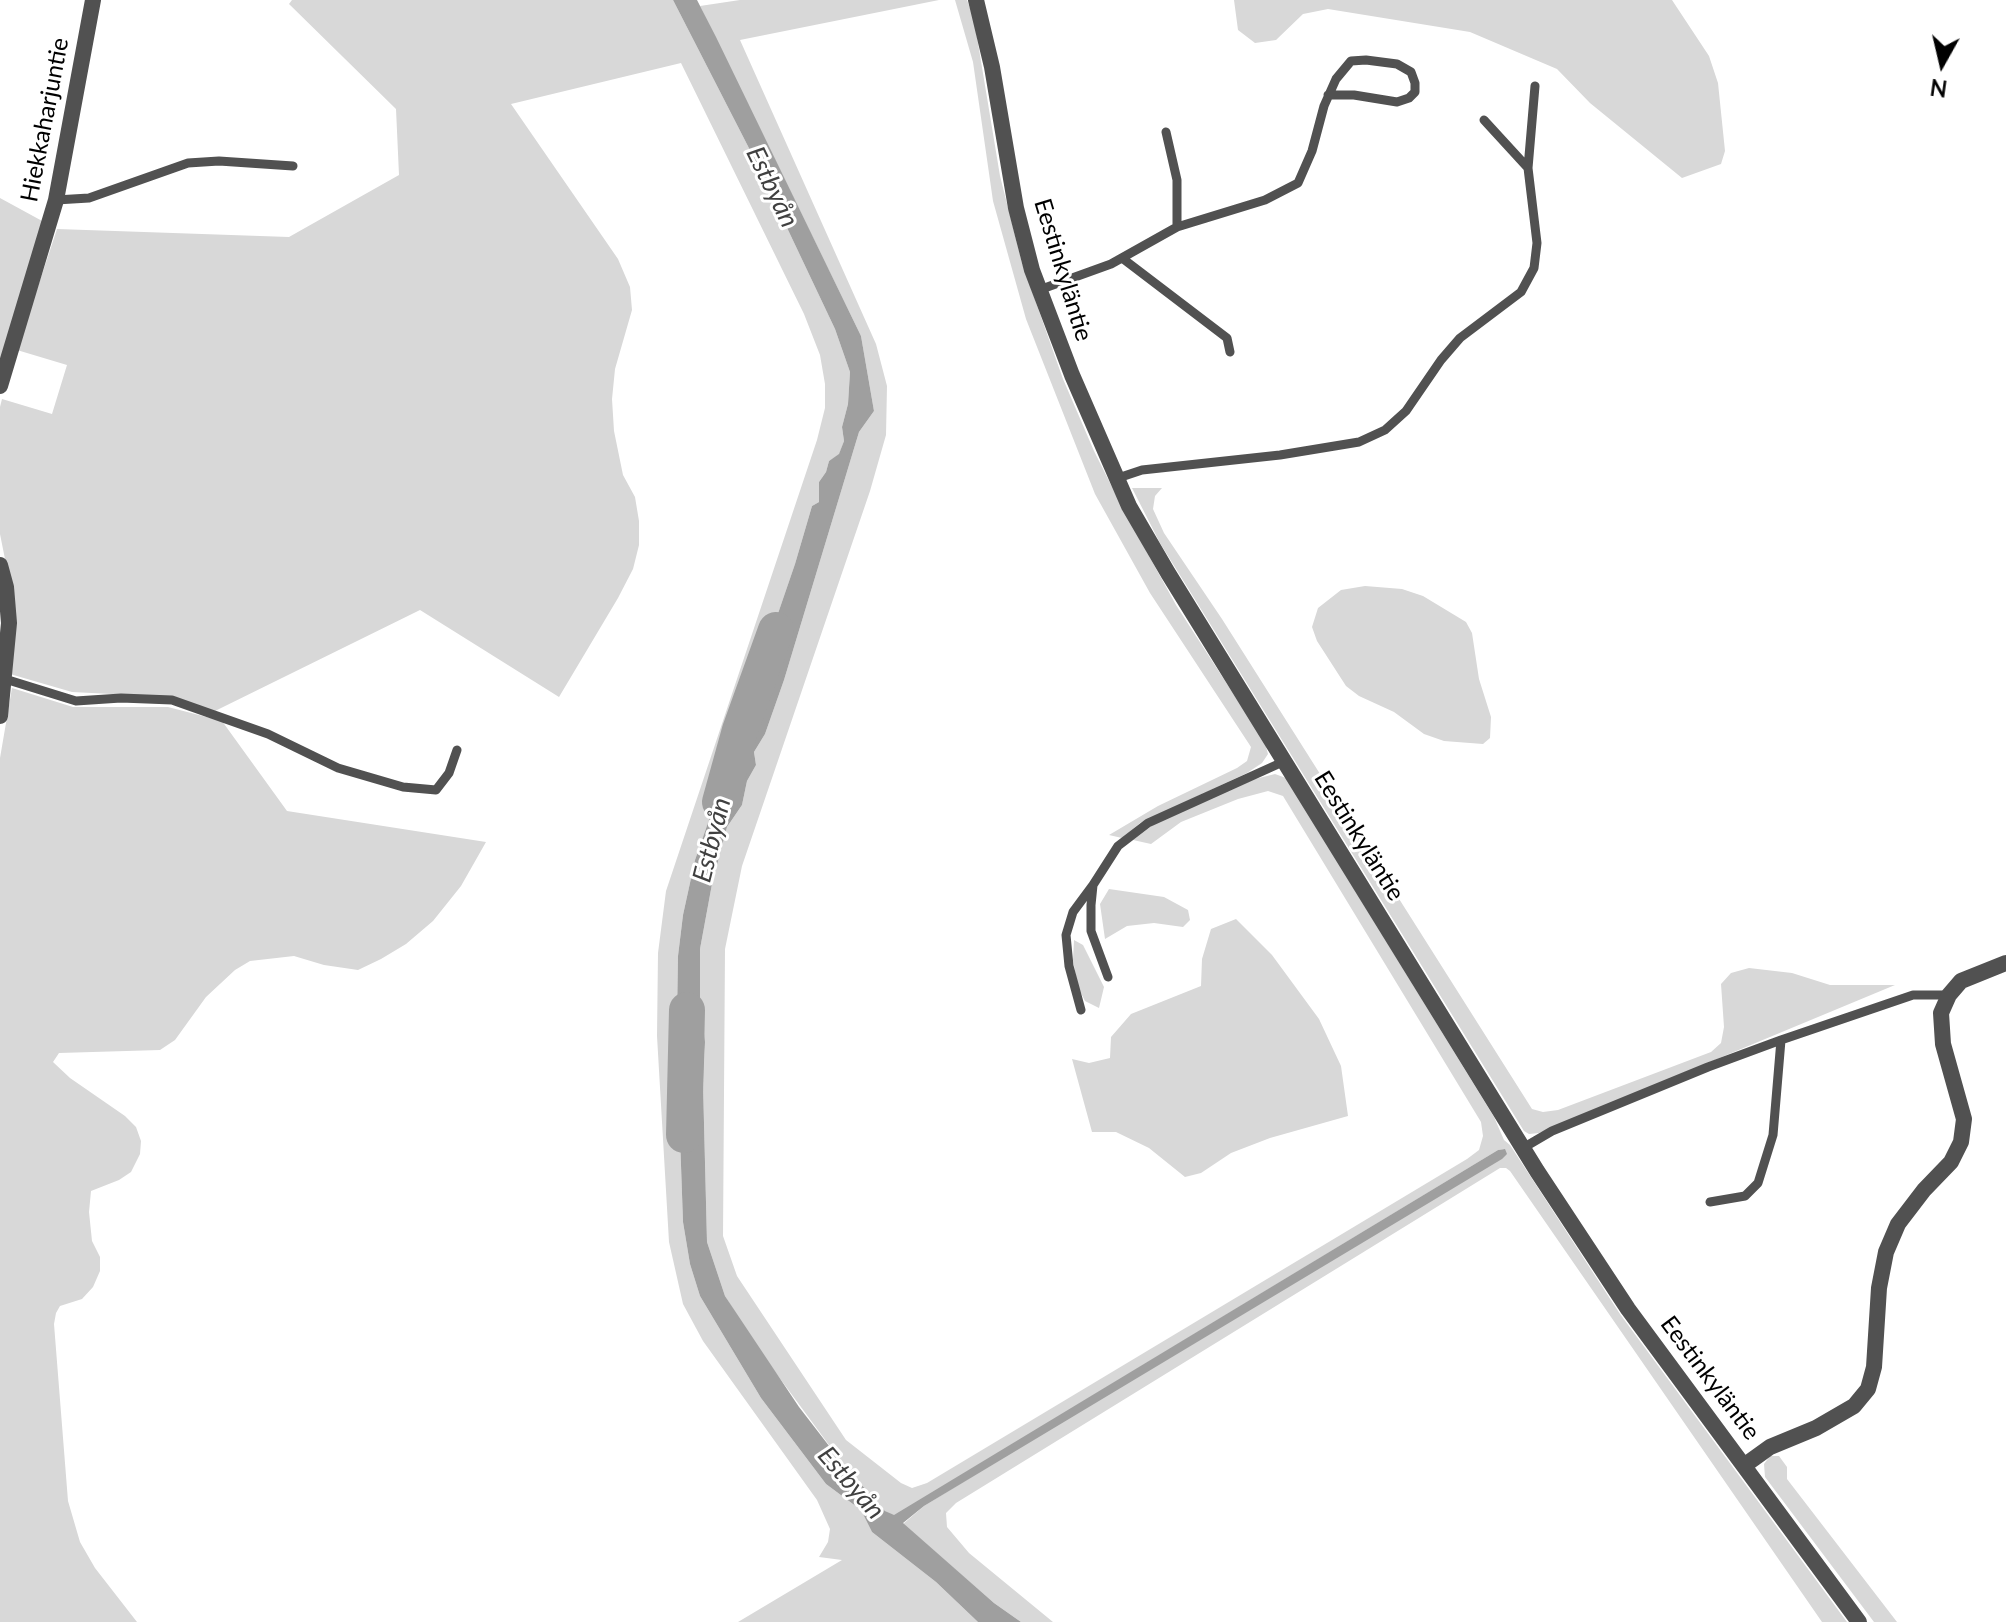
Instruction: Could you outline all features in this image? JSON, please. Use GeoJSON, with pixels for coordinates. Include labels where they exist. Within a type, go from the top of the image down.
{"type":"FeatureCollection","features":[{"type":"Feature","properties":{"kind":"street","name":"Hiekkaharjuntie"},"geometry":{"type":"LineString","coordinates":[[0,386],[56,200],[93,0]]}},
{"type":"Feature","properties":{"kind":"street","name":"Eestinkyläntie"},"geometry":{"type":"LineString","coordinates":[[976,0],[992,67],[1016,208],[1039,290],[1115,479],[1168,573],[1523,1148],[1628,1309],[1859,1622]]}},
{"type":"Feature","properties":{"kind":"street"},"geometry":{"type":"LineString","coordinates":[[0,565],[6,587],[9,623],[0,716]]}},
{"type":"Feature","properties":{"kind":"street"},"geometry":{"type":"LineString","coordinates":[[1745,1465],[1770,1447],[1816,1428],[1854,1406],[1868,1389],[1874,1367],[1879,1288],[1886,1252],[1898,1224],[1951,1162],[1961,1142],[1964,1119],[1943,1044],[1941,1013],[1949,995],[1961,981],[2006,963]]}},
{"type":"Feature","properties":{"kind":"lane"},"geometry":{"type":"LineString","coordinates":[[1039,290],[1122,258],[1177,227],[1265,200],[1298,183],[1312,151],[1328,95],[1351,61],[1397,64],[1411,72],[1415,83],[1415,92],[1397,102],[1354,95],[1328,95]]}},
{"type":"Feature","properties":{"kind":"lane"},"geometry":{"type":"LineString","coordinates":[[1115,479],[1142,470],[1280,455],[1359,442],[1385,430],[1406,411],[1460,338],[1521,292],[1534,268],[1537,243],[1528,168],[1535,86]]}},
{"type":"Feature","properties":{"kind":"lane"},"geometry":{"type":"LineString","coordinates":[[1484,120],[1528,168]]}},
{"type":"Feature","properties":{"kind":"lane"},"geometry":{"type":"LineString","coordinates":[[1166,132],[1177,180],[1177,227]]}},
{"type":"Feature","properties":{"kind":"lane"},"geometry":{"type":"LineString","coordinates":[[56,200],[89,198],[188,163],[219,161],[293,166]]}},
{"type":"Feature","properties":{"kind":"lane"},"geometry":{"type":"LineString","coordinates":[[1122,258],[1227,338],[1230,352]]}},
{"type":"Feature","properties":{"kind":"lane"},"geometry":{"type":"LineString","coordinates":[[5,679],[76,701],[121,698],[172,700],[268,734],[338,768],[403,787],[436,790],[449,773],[457,750]]}},
{"type":"Feature","properties":{"kind":"lane"},"geometry":{"type":"LineString","coordinates":[[1081,1010],[1069,966],[1066,935],[1073,912],[1118,846],[1148,823],[1285,761]]}},
{"type":"Feature","properties":{"kind":"lane"},"geometry":{"type":"LineString","coordinates":[[1093,885],[1091,931],[1108,977]]}},
{"type":"Feature","properties":{"kind":"lane"},"geometry":{"type":"LineString","coordinates":[[1523,1148],[1552,1131],[1781,1040],[1913,995],[1949,995]]}},
{"type":"Feature","properties":{"kind":"lane"},"geometry":{"type":"LineString","coordinates":[[1710,1202],[1745,1196],[1758,1183],[1773,1135],[1781,1040]]}},
{"type":"Feature","properties":{"kind":"shaded area"},"geometry":{"type":"Polygon","coordinates":[[[292,0],[673,0],[753,156],[835,329],[850,372],[848,404],[842,427],[844,441],[839,455],[829,461],[819,482],[819,502],[812,506],[762,660],[752,719],[741,737],[718,794],[695,860],[683,915],[678,956],[677,1016],[686,1065],[680,1137],[683,1222],[690,1264],[700,1296],[761,1398],[826,1484],[861,1510],[872,1532],[936,1582],[978,1622],[738,1622],[842,1560],[819,1557],[828,1542],[830,1529],[817,1500],[703,1341],[683,1304],[669,1242],[657,1036],[658,953],[666,891],[817,440],[825,408],[825,384],[820,355],[804,314],[681,63],[511,104],[618,259],[630,287],[632,310],[615,369],[612,399],[614,431],[623,475],[635,497],[639,545],[633,569],[618,598],[559,697],[420,610],[215,711],[170,697],[72,692],[10,674],[14,604],[0,534],[0,407],[2,399],[52,414],[67,365],[17,350],[57,229],[289,237],[399,175],[396,109],[289,4],[292,0]]]}},
{"type":"Feature","properties":{"kind":"shaded area"},"geometry":{"type":"Polygon","coordinates":[[[740,0],[939,0],[740,40],[876,344],[887,386],[886,435],[870,491],[742,866],[725,949],[723,1236],[737,1276],[846,1440],[901,1483],[912,1488],[927,1483],[1479,1150],[1483,1136],[1481,1122],[1283,796],[1268,791],[1238,799],[1181,822],[1151,844],[1133,840],[1157,822],[1255,779],[1275,774],[1286,778],[1494,1117],[1504,1140],[1620,1314],[1847,1622],[1822,1622],[1506,1168],[1500,1168],[956,1503],[946,1513],[947,1527],[969,1553],[1053,1622],[1021,1622],[994,1603],[903,1524],[924,1506],[1505,1149],[1498,1150],[894,1516],[885,1511],[843,1464],[756,1346],[725,1296],[707,1242],[705,1042],[700,997],[700,949],[727,827],[742,805],[747,781],[756,765],[754,752],[765,734],[784,680],[859,432],[874,411],[861,336],[700,6],[740,0]]]}},
{"type":"Feature","properties":{"kind":"shaded area"},"geometry":{"type":"Polygon","coordinates":[[[955,0],[967,0],[974,19],[1000,176],[1022,263],[1063,379],[1122,507],[1176,605],[1265,743],[1268,754],[1262,763],[1247,773],[1140,823],[1122,838],[1109,835],[1158,806],[1237,768],[1247,761],[1251,747],[1150,593],[1095,494],[1026,319],[993,201],[973,62],[955,0]]]}},
{"type":"Feature","properties":{"kind":"shaded area"},"geometry":{"type":"Polygon","coordinates":[[[1234,0],[1672,0],[1709,56],[1718,83],[1725,151],[1721,164],[1682,178],[1590,103],[1557,69],[1470,32],[1328,9],[1303,14],[1276,40],[1255,43],[1238,30],[1234,0]]]}},
{"type":"Feature","properties":{"kind":"shaded area"},"geometry":{"type":"Polygon","coordinates":[[[0,198],[44,222],[0,366],[0,198]]]}},
{"type":"Feature","properties":{"kind":"shaded area"},"geometry":{"type":"Polygon","coordinates":[[[1132,488],[1162,488],[1155,496],[1153,509],[1164,533],[1222,619],[1532,1109],[1543,1112],[1558,1110],[1711,1052],[1721,1043],[1724,1027],[1721,984],[1731,973],[1749,968],[1792,973],[1830,985],[1895,985],[1539,1133],[1524,1131],[1160,543],[1132,488]]]}},
{"type":"Feature","properties":{"kind":"shaded area"},"geometry":{"type":"Polygon","coordinates":[[[1365,586],[1402,589],[1423,596],[1466,622],[1472,633],[1479,679],[1491,717],[1490,738],[1483,744],[1444,741],[1424,734],[1394,712],[1359,696],[1346,686],[1317,641],[1312,627],[1318,608],[1341,590],[1365,586]]]}},
{"type":"Feature","properties":{"kind":"shaded area"},"geometry":{"type":"Polygon","coordinates":[[[12,688],[73,707],[168,707],[222,721],[287,811],[486,842],[461,886],[433,921],[406,944],[381,959],[358,970],[294,956],[250,961],[235,970],[206,997],[175,1040],[160,1050],[59,1053],[53,1062],[70,1078],[125,1116],[136,1127],[141,1141],[140,1154],[131,1172],[91,1191],[89,1212],[92,1241],[100,1257],[100,1271],[93,1287],[82,1299],[60,1306],[54,1324],[68,1501],[80,1542],[95,1568],[137,1622],[0,1622],[0,758],[12,688]]]}},
{"type":"Feature","properties":{"kind":"shaded area"},"geometry":{"type":"Polygon","coordinates":[[[1109,889],[1164,897],[1188,910],[1190,920],[1183,927],[1154,923],[1127,926],[1105,939],[1100,904],[1109,889]]]}},
{"type":"Feature","properties":{"kind":"shaded area"},"geometry":{"type":"Polygon","coordinates":[[[1236,919],[1272,955],[1319,1019],[1341,1066],[1348,1116],[1270,1138],[1231,1153],[1201,1173],[1185,1177],[1149,1148],[1116,1132],[1092,1132],[1072,1059],[1089,1063],[1110,1058],[1111,1037],[1131,1014],[1201,986],[1202,959],[1211,929],[1236,919]]]}},
{"type":"Feature","properties":{"kind":"shaded area"},"geometry":{"type":"Polygon","coordinates":[[[1074,940],[1083,945],[1104,987],[1099,1008],[1085,1001],[1078,987],[1073,960],[1074,940]]]}},
{"type":"Feature","properties":{"kind":"shaded area"},"geometry":{"type":"Polygon","coordinates":[[[1770,1456],[1779,1456],[1787,1467],[1787,1479],[1897,1622],[1874,1622],[1765,1477],[1764,1464],[1770,1456]]]}},
{"type":"Feature","properties":{"kind":"water"},"geometry":{"type":"Polygon","coordinates":[[[673,0],[697,0],[716,37],[861,336],[874,411],[859,432],[784,680],[765,734],[754,752],[756,765],[747,781],[742,805],[727,827],[700,949],[700,997],[705,1042],[703,1083],[707,1242],[725,1296],[799,1407],[843,1464],[885,1511],[894,1515],[1498,1150],[1505,1149],[1507,1154],[924,1506],[903,1523],[994,1603],[1021,1622],[978,1622],[936,1582],[872,1532],[861,1510],[826,1484],[761,1398],[700,1296],[690,1264],[683,1222],[680,1137],[686,1065],[677,1016],[678,956],[683,915],[695,860],[718,794],[741,737],[752,719],[762,660],[812,506],[819,502],[819,482],[829,461],[839,454],[844,441],[842,427],[848,404],[850,372],[835,329],[753,156],[673,0]]]}},
{"type":"Feature","properties":{"kind":"waterway","name":"Estbyån"},"geometry":{"type":"LineString","coordinates":[[720,802],[740,730],[776,630]]}},
{"type":"Feature","properties":{"kind":"waterway","name":"Estbyån"},"geometry":{"type":"LineString","coordinates":[[684,1135],[687,1010]]}}]}
